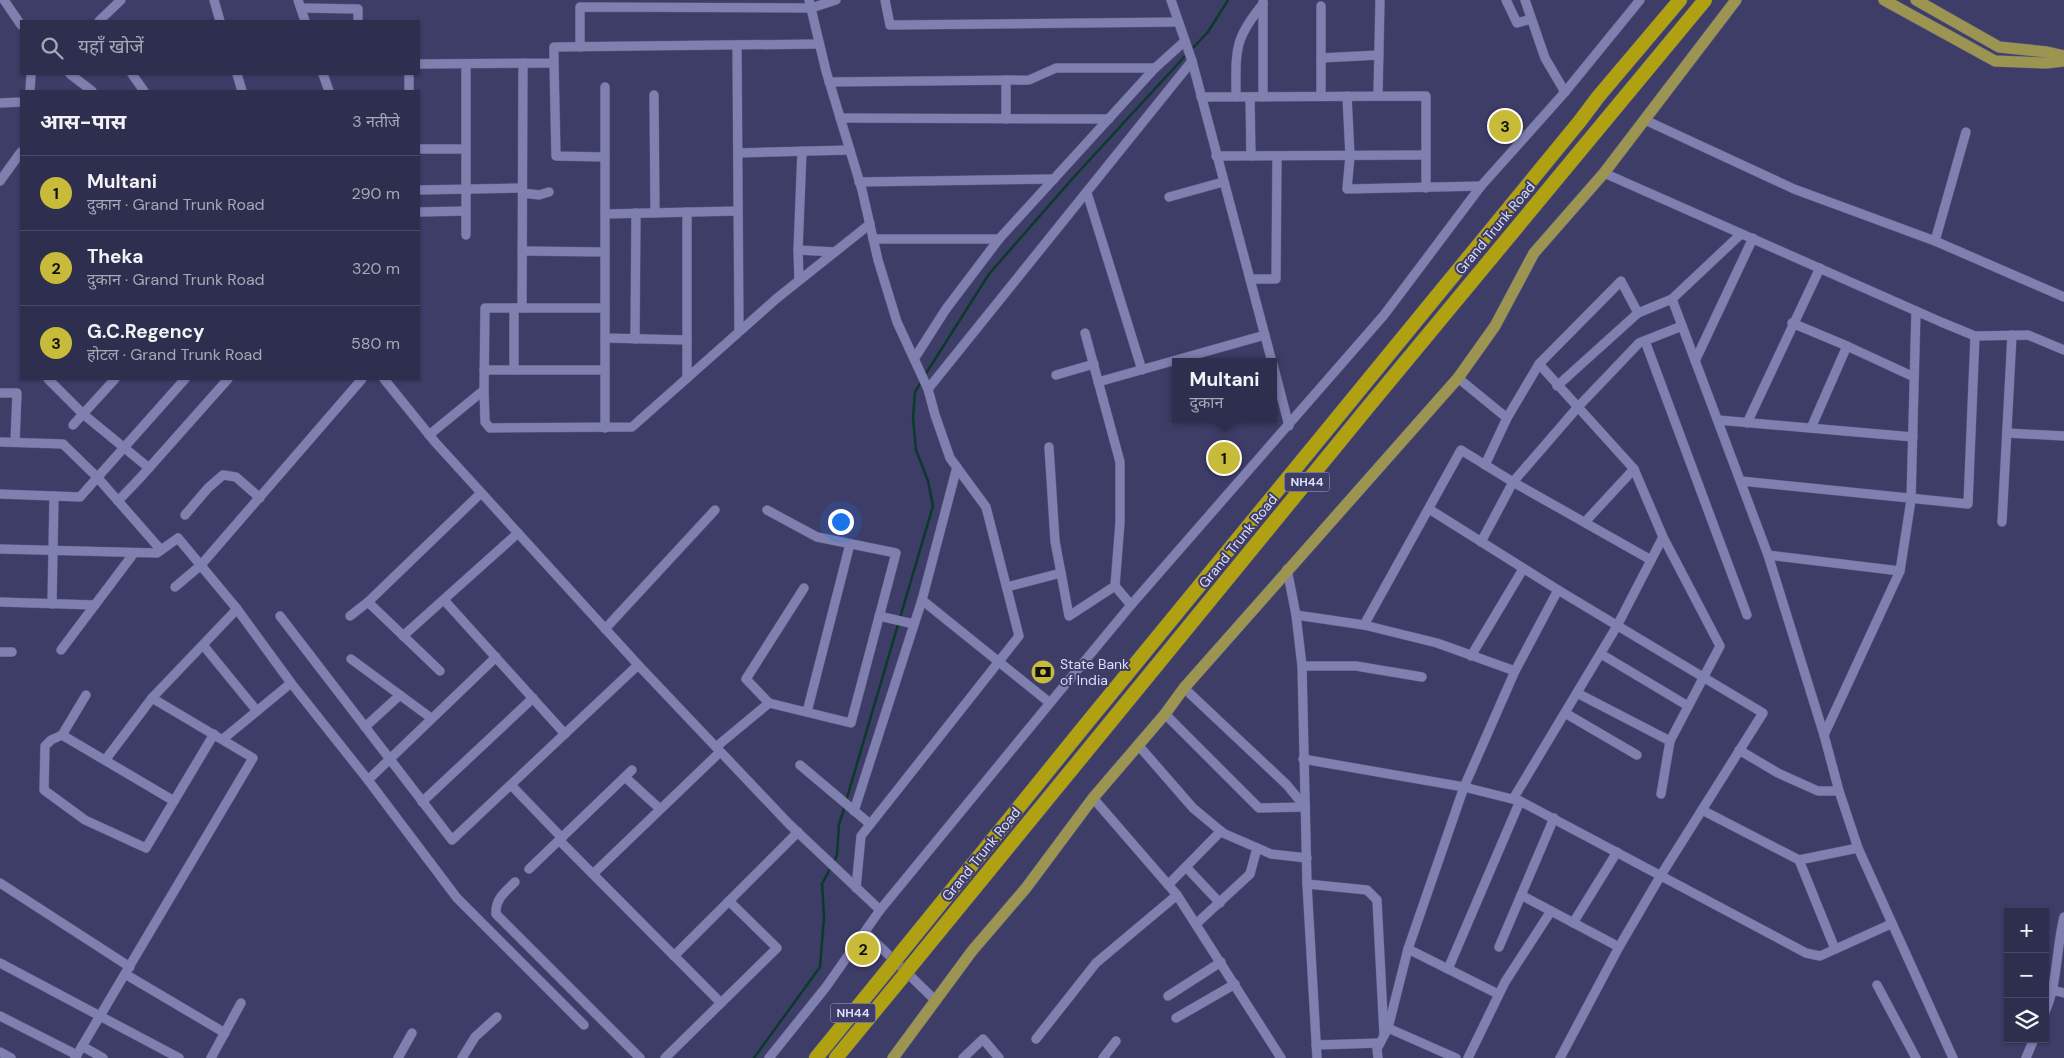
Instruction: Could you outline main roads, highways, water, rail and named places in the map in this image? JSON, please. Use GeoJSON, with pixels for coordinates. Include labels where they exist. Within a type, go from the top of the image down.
{"type":"FeatureCollection","features":[{"type":"Feature","properties":{"kind":"highway","name":"Grand Trunk Road"},"geometry":{"type":"LineString","coordinates":[[816,1058],[1088,721],[1574,129],[1598,97],[1680,0]]}},
{"type":"Feature","properties":{"kind":"highway","name":"Grand Trunk Road"},"geometry":{"type":"LineString","coordinates":[[836,1058],[1368,407],[1705,0]]}},
{"type":"Feature","properties":{"kind":"main road"},"geometry":{"type":"LineString","coordinates":[[893,1058],[972,951],[1026,888],[1093,798],[1139,746],[1184,688],[1287,569],[1458,378],[1495,326],[1534,253],[1604,173],[1736,0]]}},
{"type":"Feature","properties":{"kind":"main road"},"geometry":{"type":"LineString","coordinates":[[1884,0],[1995,61],[2046,63],[2064,61]]}},
{"type":"Feature","properties":{"kind":"main road"},"geometry":{"type":"LineString","coordinates":[[1916,0],[1999,47],[2047,52],[2064,56]]}},
{"type":"Feature","properties":{"kind":"waterway"},"geometry":{"type":"LineString","coordinates":[[1190,51],[1208,32],[1228,0]]}},
{"type":"Feature","properties":{"kind":"waterway"},"geometry":{"type":"LineString","coordinates":[[925,375],[989,274],[1073,178],[1186,55]]}},
{"type":"Feature","properties":{"kind":"waterway"},"geometry":{"type":"LineString","coordinates":[[846,801],[933,506],[928,481],[916,450],[913,418],[915,392],[921,382]]}},
{"type":"Feature","properties":{"kind":"waterway"},"geometry":{"type":"LineString","coordinates":[[834,862],[837,855],[839,824],[845,806]]}},
{"type":"Feature","properties":{"kind":"waterway"},"geometry":{"type":"LineString","coordinates":[[754,1058],[820,967],[824,917],[822,884],[831,867]]}},
{"type":"Feature","properties":{"kind":"place","name":"G.C.Regency"},"geometry":{"type":"Point","coordinates":[1505,126]}},
{"type":"Feature","properties":{"kind":"place","name":"Multani"},"geometry":{"type":"Point","coordinates":[1224,458]}},
{"type":"Feature","properties":{"kind":"place","name":"State Bank of India"},"geometry":{"type":"Point","coordinates":[1043,672]}},
{"type":"Feature","properties":{"kind":"place","name":"Theka"},"geometry":{"type":"Point","coordinates":[863,949]}}]}
